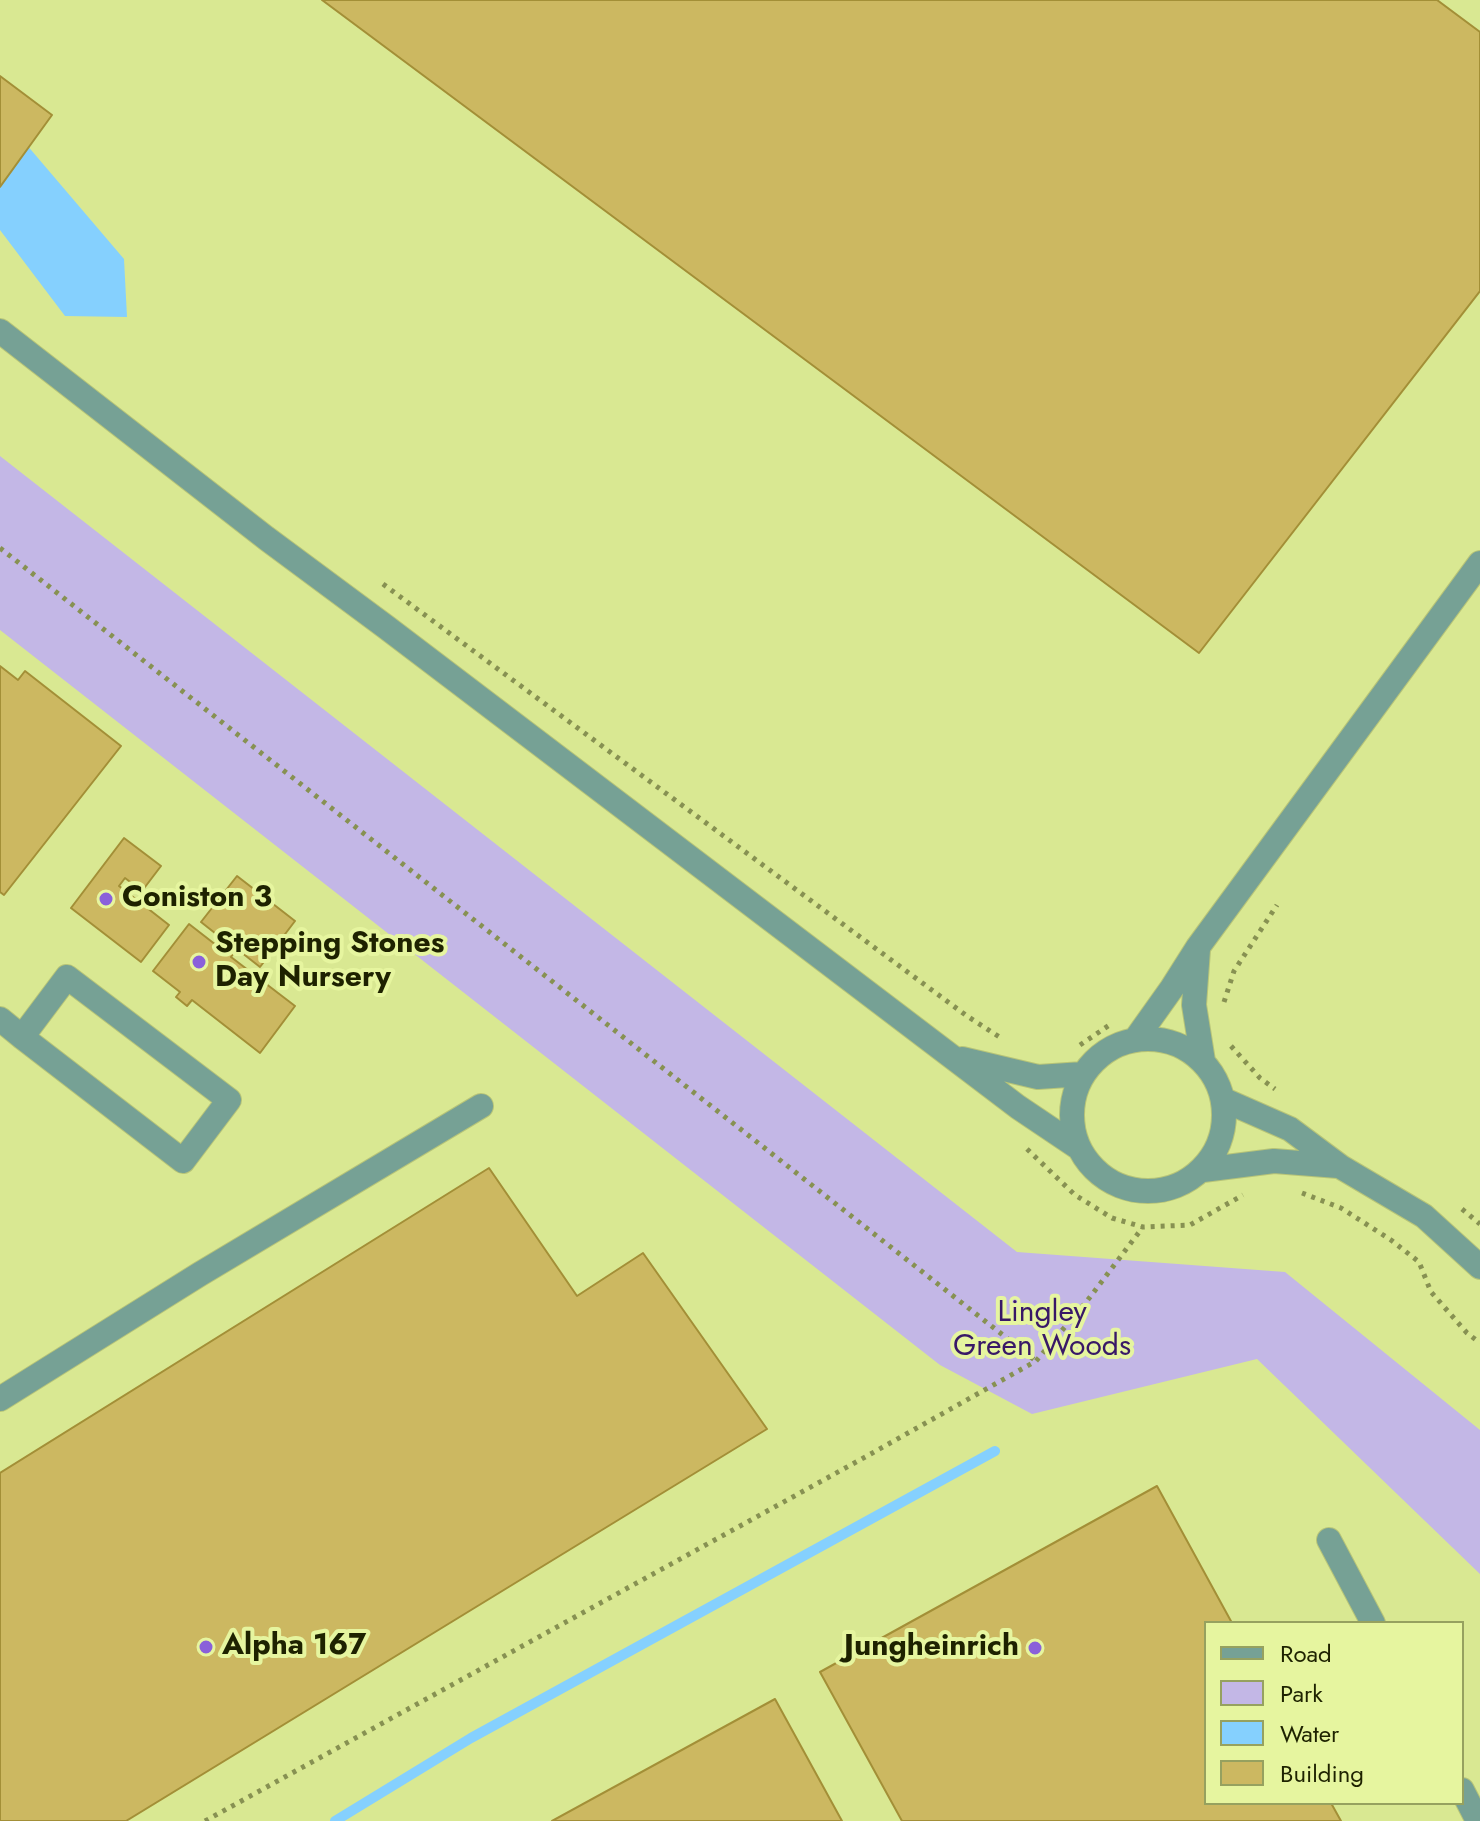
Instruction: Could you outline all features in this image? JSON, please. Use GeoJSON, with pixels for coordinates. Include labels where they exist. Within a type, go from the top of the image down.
{"type":"FeatureCollection","features":[{"type":"Feature","properties":{"kind":"street"},"geometry":{"type":"LineString","coordinates":[[0,331],[266,538],[1018,1107],[1079,1148]]}},
{"type":"Feature","properties":{"kind":"street"},"geometry":{"type":"LineString","coordinates":[[1135,1040],[1198,947],[1480,563]]}},
{"type":"Feature","properties":{"kind":"street"},"geometry":{"type":"LineString","coordinates":[[1198,947],[1194,1005],[1203,1061]]}},
{"type":"Feature","properties":{"kind":"street"},"geometry":{"type":"LineString","coordinates":[[0,1019],[22,1037],[183,1161],[229,1100],[67,977],[22,1037]]}},
{"type":"Feature","properties":{"kind":"street"},"geometry":{"type":"LineString","coordinates":[[1160,1039],[1183,1047],[1203,1061],[1218,1082],[1224,1100],[1225,1125],[1218,1149],[1203,1170],[1183,1184],[1159,1192],[1135,1192],[1112,1183],[1093,1169],[1079,1148],[1072,1124],[1073,1098],[1083,1074],[1100,1055],[1135,1040],[1160,1039]]}},
{"type":"Feature","properties":{"kind":"street"},"geometry":{"type":"LineString","coordinates":[[952,1056],[1038,1077],[1083,1074]]}},
{"type":"Feature","properties":{"kind":"street"},"geometry":{"type":"LineString","coordinates":[[1224,1100],[1290,1129],[1341,1167],[1424,1216],[1480,1267]]}},
{"type":"Feature","properties":{"kind":"street"},"geometry":{"type":"LineString","coordinates":[[0,1399],[200,1274],[481,1106]]}},
{"type":"Feature","properties":{"kind":"street"},"geometry":{"type":"LineString","coordinates":[[1203,1170],[1274,1161],[1341,1167]]}},
{"type":"Feature","properties":{"kind":"street"},"geometry":{"type":"LineString","coordinates":[[1329,1540],[1372,1621]]}},
{"type":"Feature","properties":{"kind":"street"},"geometry":{"type":"LineString","coordinates":[[1464,1794],[1478,1821]]}},
{"type":"Feature","properties":{"kind":"path"},"geometry":{"type":"LineString","coordinates":[[0,548],[1036,1361]]}},
{"type":"Feature","properties":{"kind":"path"},"geometry":{"type":"LineString","coordinates":[[383,584],[967,1016],[1004,1040]]}},
{"type":"Feature","properties":{"kind":"path"},"geometry":{"type":"LineString","coordinates":[[1221,1010],[1234,971],[1277,905]]}},
{"type":"Feature","properties":{"kind":"path"},"geometry":{"type":"LineString","coordinates":[[1068,1048],[1082,1045],[1122,1016]]}},
{"type":"Feature","properties":{"kind":"path"},"geometry":{"type":"LineString","coordinates":[[1228,1036],[1232,1048],[1260,1078],[1282,1095]]}},
{"type":"Feature","properties":{"kind":"path"},"geometry":{"type":"LineString","coordinates":[[1026,1148],[1075,1195],[1112,1218],[1143,1227],[1190,1225],[1255,1189]]}},
{"type":"Feature","properties":{"kind":"path"},"geometry":{"type":"LineString","coordinates":[[1301,1193],[1341,1208],[1419,1262],[1431,1292],[1467,1333],[1480,1343]]}},
{"type":"Feature","properties":{"kind":"path"},"geometry":{"type":"LineString","coordinates":[[1454,1203],[1480,1224]]}},
{"type":"Feature","properties":{"kind":"path"},"geometry":{"type":"LineString","coordinates":[[205,1821],[1036,1361],[1087,1301],[1143,1227]]}},
{"type":"Feature","properties":{"kind":"green space","name":"Lingley Green Woods"},"geometry":{"type":"Polygon","coordinates":[[[0,456],[1017,1252],[1285,1272],[1480,1430],[1480,1574],[1257,1359],[1032,1414],[940,1365],[0,630],[0,456]]]}},
{"type":"Feature","properties":{"kind":"water"},"geometry":{"type":"Polygon","coordinates":[[[0,128],[26,144],[124,259],[127,317],[65,316],[0,230],[0,128]]]}},
{"type":"Feature","properties":{"kind":"building"},"geometry":{"type":"Polygon","coordinates":[[[322,0],[1437,0],[1480,32],[1480,291],[1199,653],[322,0]]]}},
{"type":"Feature","properties":{"kind":"building"},"geometry":{"type":"Polygon","coordinates":[[[0,76],[52,115],[0,187],[0,76]]]}},
{"type":"Feature","properties":{"kind":"building"},"geometry":{"type":"Polygon","coordinates":[[[0,666],[18,680],[25,671],[121,746],[4,895],[0,892],[0,666]]]}},
{"type":"Feature","properties":{"kind":"building","name":"Coniston 3"},"geometry":{"type":"Polygon","coordinates":[[[124,838],[161,866],[142,891],[125,878],[119,886],[169,925],[141,962],[71,908],[124,838]]]}},
{"type":"Feature","properties":{"kind":"building","name":"Stepping Stones Day Nursery"},"geometry":{"type":"Polygon","coordinates":[[[237,876],[295,921],[260,967],[237,949],[231,957],[295,1006],[260,1053],[192,1000],[187,1006],[176,997],[180,992],[153,971],[189,924],[225,952],[230,945],[201,922],[237,876]]]}},
{"type":"Feature","properties":{"kind":"building","name":"Alpha 167"},"geometry":{"type":"Polygon","coordinates":[[[489,1168],[577,1296],[643,1253],[767,1429],[126,1821],[0,1821],[0,1473],[489,1168]]]}},
{"type":"Feature","properties":{"kind":"building","name":"Jungheinrich"},"geometry":{"type":"Polygon","coordinates":[[[1157,1486],[1231,1621],[1204,1621],[1204,1805],[1332,1805],[1341,1821],[902,1821],[820,1672],[1157,1486]]]}},
{"type":"Feature","properties":{"kind":"building"},"geometry":{"type":"Polygon","coordinates":[[[775,1699],[842,1821],[552,1821],[775,1699]]]}},
{"type":"Feature","properties":{"kind":"waterway"},"geometry":{"type":"LineString","coordinates":[[335,1821],[471,1738],[995,1451]]}},
{"type":"Feature","properties":{"kind":"place","name":"Coniston 3"},"geometry":{"type":"Point","coordinates":[106,899]}},
{"type":"Feature","properties":{"kind":"place","name":"Stepping Stones Day Nursery"},"geometry":{"type":"Point","coordinates":[199,962]}},
{"type":"Feature","properties":{"kind":"place","name":"Alpha 167"},"geometry":{"type":"Point","coordinates":[206,1647]}},
{"type":"Feature","properties":{"kind":"place","name":"Jungheinrich"},"geometry":{"type":"Point","coordinates":[1035,1648]}}]}
